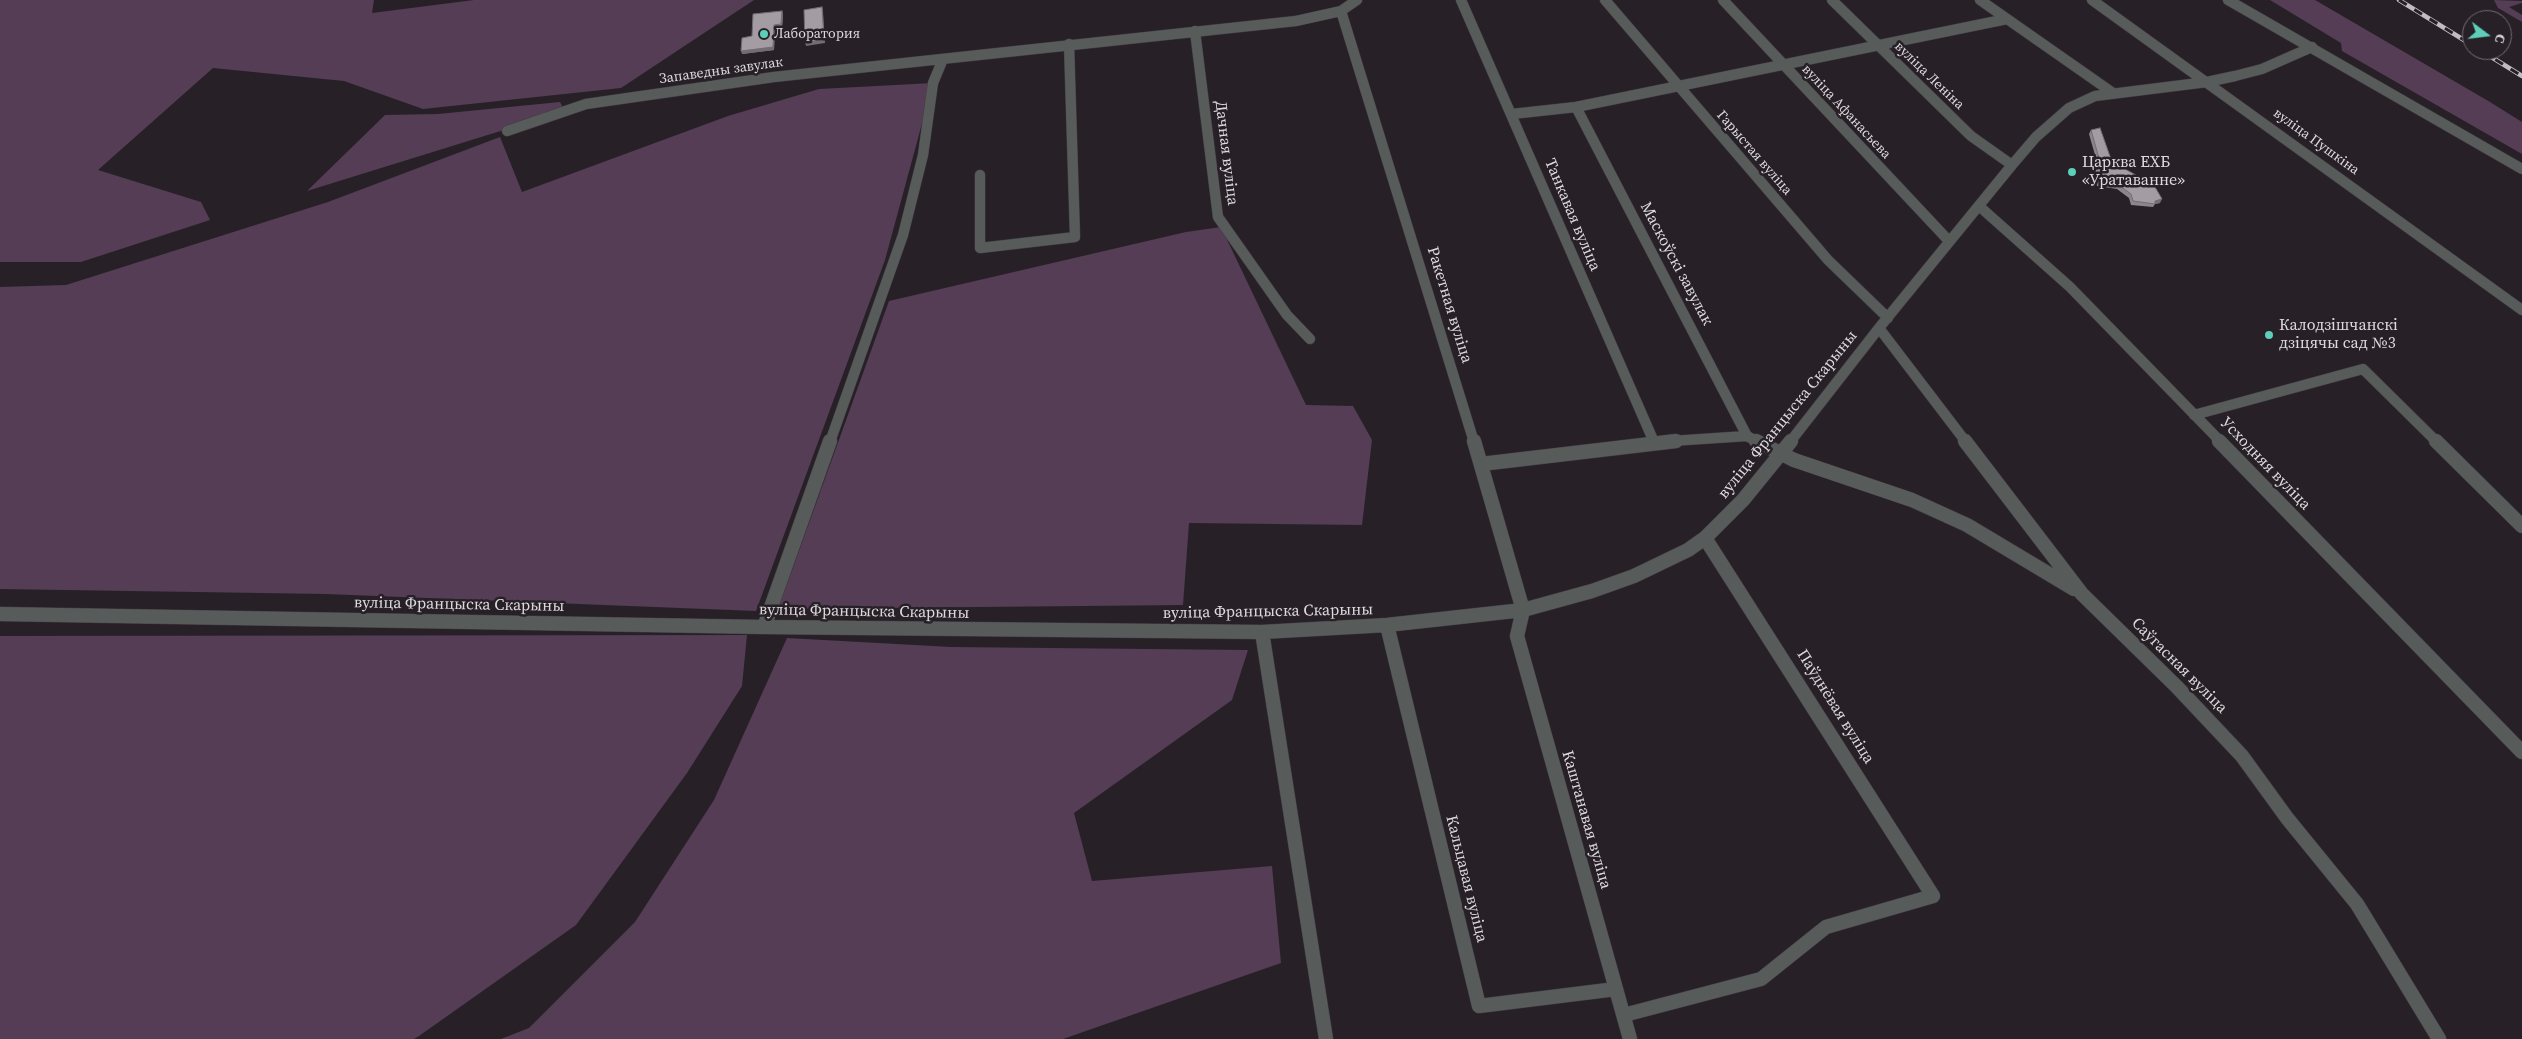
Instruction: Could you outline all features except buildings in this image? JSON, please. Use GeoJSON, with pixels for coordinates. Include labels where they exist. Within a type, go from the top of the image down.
{"type":"FeatureCollection","features":[{"type":"Feature","properties":{"kind":"street"},"geometry":{"type":"LineString","coordinates":[[764,627],[903,235],[923,155],[933,83],[943,59],[1296,21],[1341,11],[1357,0]]}},
{"type":"Feature","properties":{"kind":"street","name":"Танкавая вуліца"},"geometry":{"type":"LineString","coordinates":[[1461,0],[1654,442]]}},
{"type":"Feature","properties":{"kind":"street","name":"Гарыстая вуліца"},"geometry":{"type":"LineString","coordinates":[[1605,0],[1682,87],[1720,136],[1884,323]]}},
{"type":"Feature","properties":{"kind":"street","name":"вуліца Афанасьева"},"geometry":{"type":"LineString","coordinates":[[1724,0],[1949,242]]}},
{"type":"Feature","properties":{"kind":"street","name":"вуліца Леніна"},"geometry":{"type":"LineString","coordinates":[[1832,0],[1971,136],[2012,165]]}},
{"type":"Feature","properties":{"kind":"street"},"geometry":{"type":"LineString","coordinates":[[1980,0],[2112,93]]}},
{"type":"Feature","properties":{"kind":"street","name":"вуліца Пушкіна"},"geometry":{"type":"LineString","coordinates":[[2092,0],[2522,310]]}},
{"type":"Feature","properties":{"kind":"street"},"geometry":{"type":"LineString","coordinates":[[2228,0],[2522,169]]}},
{"type":"Feature","properties":{"kind":"street","name":"Ракетная вуліца"},"geometry":{"type":"LineString","coordinates":[[1341,11],[1481,464],[1523,610]]}},
{"type":"Feature","properties":{"kind":"street"},"geometry":{"type":"LineString","coordinates":[[1512,114],[1576,107],[1682,87],[1784,66],[1876,44],[2007,19]]}},
{"type":"Feature","properties":{"kind":"street","name":"Дачная вуліца"},"geometry":{"type":"LineString","coordinates":[[1195,31],[1218,217],[1247,262],[1286,315],[1310,339]]}},
{"type":"Feature","properties":{"kind":"street"},"geometry":{"type":"LineString","coordinates":[[980,175],[980,248],[1074,237],[1069,44]]}},
{"type":"Feature","properties":{"kind":"street","name":"вуліца Францыска Скарыны"},"geometry":{"type":"LineString","coordinates":[[0,614],[764,627],[1262,632],[1387,625],[1523,610],[1574,596],[1634,576],[1688,550],[1705,538],[1743,500],[1782,454],[1884,323],[2012,165],[2036,137],[2069,108],[2095,96],[2207,82],[2262,68],[2312,47]]}},
{"type":"Feature","properties":{"kind":"street","name":"Запаведны завулак"},"geometry":{"type":"LineString","coordinates":[[507,131],[586,104],[774,77],[943,59]]}},
{"type":"Feature","properties":{"kind":"street","name":"Маскоўскі завулак"},"geometry":{"type":"LineString","coordinates":[[1576,107],[1747,436]]}},
{"type":"Feature","properties":{"kind":"street","name":"Усходняя вуліца"},"geometry":{"type":"LineString","coordinates":[[1978,206],[2070,287],[2522,752]]}},
{"type":"Feature","properties":{"kind":"street","name":"Саўгасная вуліца"},"geometry":{"type":"LineString","coordinates":[[1884,323],[2082,594],[2177,687],[2242,756],[2287,818],[2357,904],[2439,1039]]}},
{"type":"Feature","properties":{"kind":"street"},"geometry":{"type":"LineString","coordinates":[[2194,414],[2364,370],[2522,526]]}},
{"type":"Feature","properties":{"kind":"street"},"geometry":{"type":"LineString","coordinates":[[1481,464],[1654,442],[1747,436],[1782,454],[1912,500],[1951,518],[2082,594]]}},
{"type":"Feature","properties":{"kind":"street","name":"Паўднёвая вуліца"},"geometry":{"type":"LineString","coordinates":[[1624,1015],[1761,979],[1826,927],[1933,896],[1705,538]]}},
{"type":"Feature","properties":{"kind":"street","name":"Каштанавая вуліца"},"geometry":{"type":"LineString","coordinates":[[1523,610],[1517,636],[1630,1039]]}},
{"type":"Feature","properties":{"kind":"street","name":"Кальцавая вуліца"},"geometry":{"type":"LineString","coordinates":[[1387,625],[1479,1006],[1616,989]]}},
{"type":"Feature","properties":{"kind":"street"},"geometry":{"type":"LineString","coordinates":[[1262,632],[1326,1039]]}},
{"type":"Feature","properties":{"kind":"shaded area"},"geometry":{"type":"Polygon","coordinates":[[[0,0],[374,0],[372,13],[474,0],[754,0],[621,88],[423,109],[344,81],[213,68],[98,170],[201,202],[210,220],[81,262],[0,262],[0,0]]]}},
{"type":"Feature","properties":{"kind":"shaded area"},"geometry":{"type":"Polygon","coordinates":[[[2270,0],[2315,0],[2490,102],[2522,122],[2522,154],[2342,51],[2341,43],[2270,0]]]}},
{"type":"Feature","properties":{"kind":"shaded area"},"geometry":{"type":"Polygon","coordinates":[[[2494,0],[2522,1],[2522,3],[2509,7],[2522,15],[2522,22],[2512,16],[2512,10],[2498,8],[2494,0]]]}},
{"type":"Feature","properties":{"kind":"shaded area"},"geometry":{"type":"Polygon","coordinates":[[[933,83],[885,260],[756,611],[326,594],[0,589],[0,287],[66,285],[328,202],[500,137],[522,192],[728,116],[819,89],[933,83]]]}},
{"type":"Feature","properties":{"kind":"shaded area"},"geometry":{"type":"Polygon","coordinates":[[[560,102],[565,111],[307,191],[385,115],[438,114],[560,102]]]}},
{"type":"Feature","properties":{"kind":"shaded area"},"geometry":{"type":"Polygon","coordinates":[[[1221,227],[1306,405],[1353,406],[1372,440],[1362,525],[1189,523],[1183,605],[778,609],[889,301],[1186,232],[1221,227]]]}},
{"type":"Feature","properties":{"kind":"shaded area"},"geometry":{"type":"Polygon","coordinates":[[[747,635],[742,686],[687,773],[576,925],[414,1039],[0,1039],[0,636],[747,635]]]}},
{"type":"Feature","properties":{"kind":"shaded area"},"geometry":{"type":"Polygon","coordinates":[[[787,638],[951,647],[1248,650],[1232,700],[1074,813],[1092,881],[1272,866],[1281,963],[1063,1039],[501,1039],[529,1028],[635,922],[714,800],[787,638]]]}},
{"type":"Feature","properties":{"kind":"railway"},"geometry":{"type":"LineString","coordinates":[[2399,0],[2462,39]]}},
{"type":"Feature","properties":{"kind":"railway"},"geometry":{"type":"LineString","coordinates":[[2496,60],[2522,76]]}},
{"type":"Feature","properties":{"kind":"place","name":"Лаборатория"},"geometry":{"type":"Point","coordinates":[764,34]}},
{"type":"Feature","properties":{"kind":"place","name":"Царква ЕХБ «Уратаванне»"},"geometry":{"type":"Point","coordinates":[2072,172]}},
{"type":"Feature","properties":{"kind":"place","name":"Калодзішчанскі дзіцячы сад №3"},"geometry":{"type":"Point","coordinates":[2269,335]}}]}
